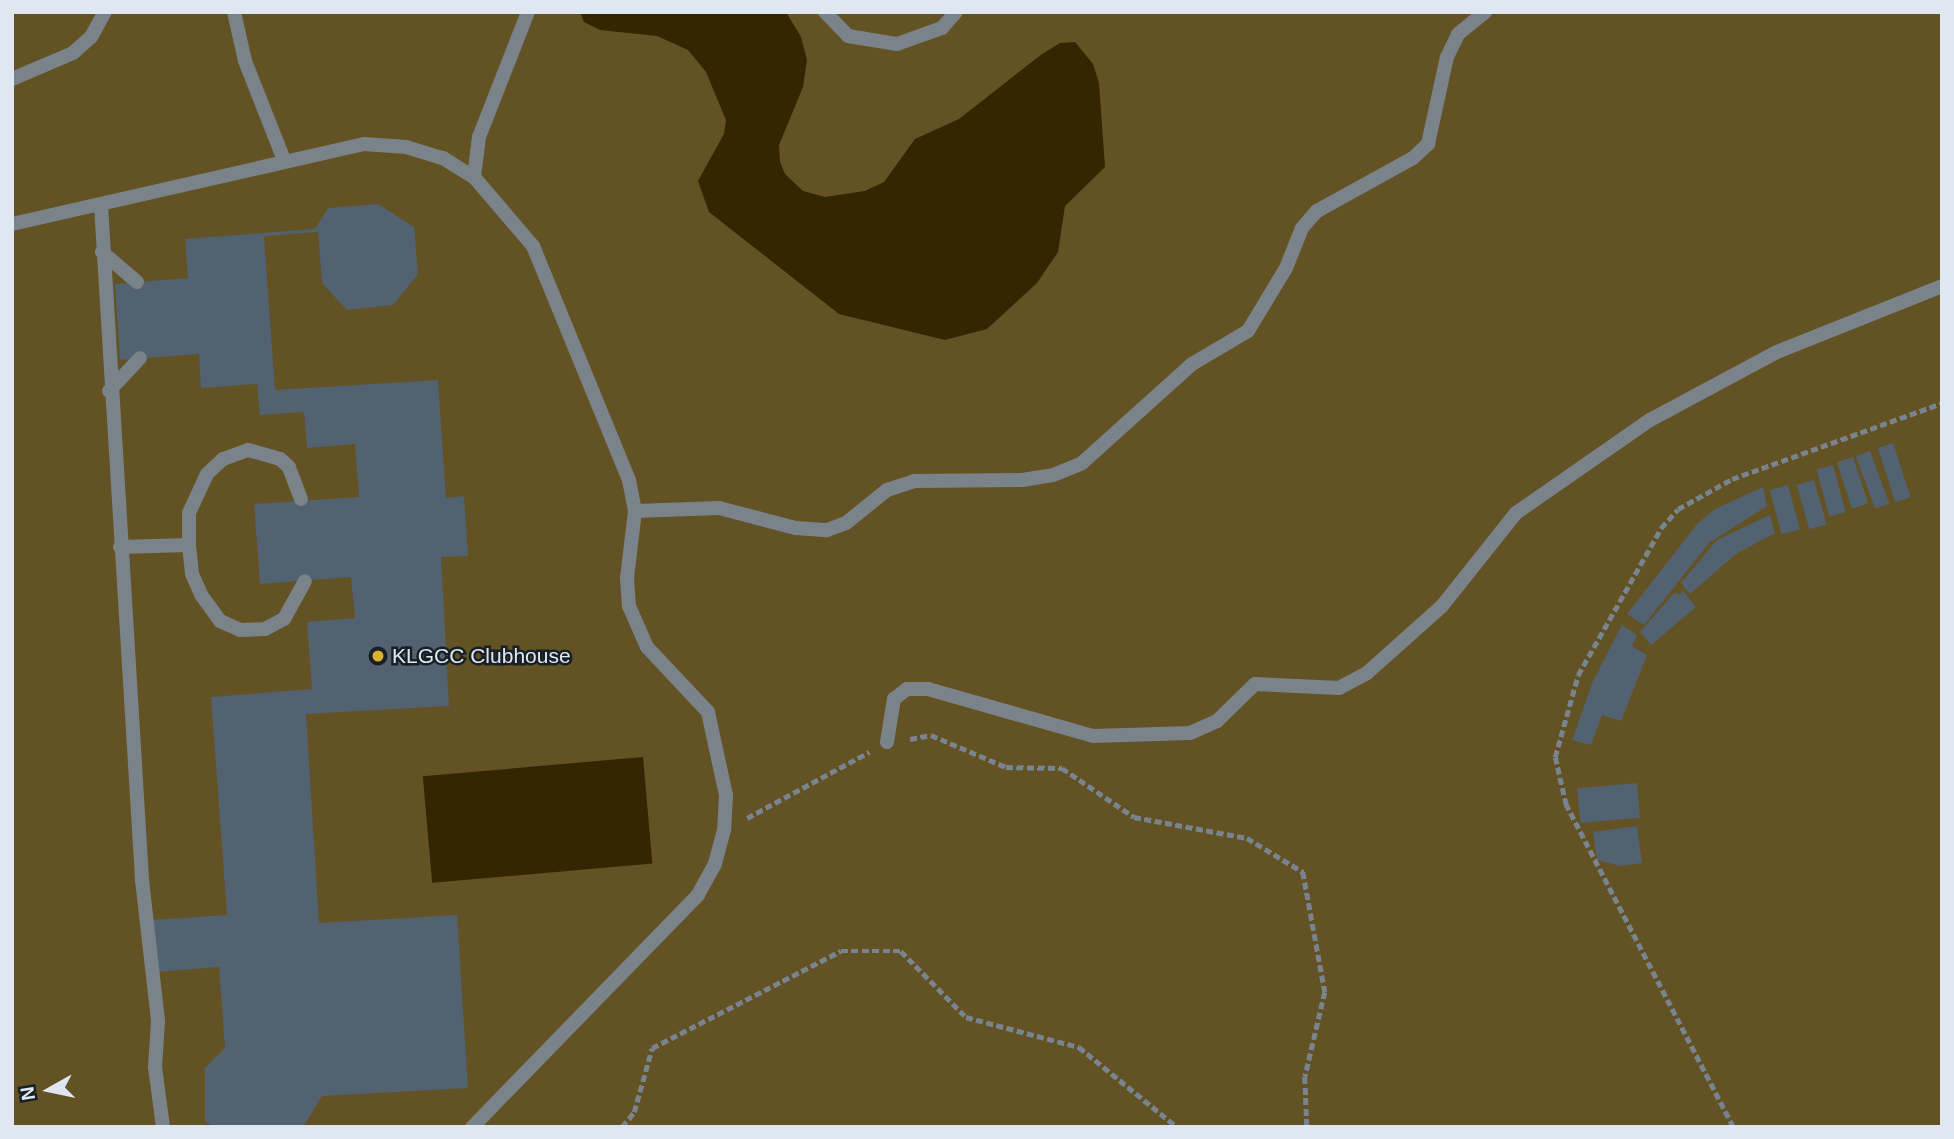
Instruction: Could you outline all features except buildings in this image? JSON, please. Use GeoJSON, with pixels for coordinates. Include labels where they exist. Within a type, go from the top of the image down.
{"type":"FeatureCollection","features":[{"type":"Feature","properties":{"kind":"lane"},"geometry":{"type":"LineString","coordinates":[[12,79],[74,53],[91,37],[105,12]]}},
{"type":"Feature","properties":{"kind":"lane"},"geometry":{"type":"LineString","coordinates":[[234,12],[245,61],[284,160]]}},
{"type":"Feature","properties":{"kind":"lane"},"geometry":{"type":"LineString","coordinates":[[474,177],[480,137],[528,12]]}},
{"type":"Feature","properties":{"kind":"lane"},"geometry":{"type":"LineString","coordinates":[[825,12],[848,36],[897,44],[942,28],[956,12]]}},
{"type":"Feature","properties":{"kind":"lane"},"geometry":{"type":"LineString","coordinates":[[635,511],[719,508],[796,528],[827,530],[846,523],[887,490],[914,481],[1022,480],[1053,475],[1082,463],[1192,364],[1248,331],[1286,268],[1302,228],[1317,211],[1413,158],[1427,144],[1447,57],[1458,34],[1485,12]]}},
{"type":"Feature","properties":{"kind":"lane"},"geometry":{"type":"LineString","coordinates":[[12,224],[284,160],[364,144],[406,147],[443,158],[474,177],[533,246],[629,480],[635,511],[627,578],[629,606],[647,647],[708,712],[726,795],[724,830],[715,863],[698,895],[472,1127]]}},
{"type":"Feature","properties":{"kind":"lane"},"geometry":{"type":"LineString","coordinates":[[101,205],[109,391],[142,880],[158,1021],[155,1067],[163,1127]]}},
{"type":"Feature","properties":{"kind":"lane"},"geometry":{"type":"LineString","coordinates":[[102,252],[137,282]]}},
{"type":"Feature","properties":{"kind":"lane"},"geometry":{"type":"LineString","coordinates":[[887,742],[894,699],[907,689],[928,689],[1093,736],[1190,733],[1217,720],[1255,684],[1339,688],[1367,673],[1442,606],[1516,513],[1650,420],[1777,352],[1942,286]]}},
{"type":"Feature","properties":{"kind":"lane"},"geometry":{"type":"LineString","coordinates":[[109,391],[140,358]]}},
{"type":"Feature","properties":{"kind":"lane"},"geometry":{"type":"LineString","coordinates":[[301,499],[289,467],[280,459],[248,450],[223,459],[207,474],[189,513],[189,545],[192,574],[202,596],[220,621],[240,630],[265,629],[284,620],[305,581]]}},
{"type":"Feature","properties":{"kind":"lane"},"geometry":{"type":"LineString","coordinates":[[120,547],[189,545]]}},
{"type":"Feature","properties":{"kind":"path"},"geometry":{"type":"LineString","coordinates":[[1733,1127],[1566,805],[1555,757],[1572,699],[1591,653],[1661,528],[1678,509],[1732,479],[1942,403]]}},
{"type":"Feature","properties":{"kind":"path"},"geometry":{"type":"LineString","coordinates":[[724,830],[887,742],[932,735],[1006,767],[1062,768],[1134,817],[1247,838],[1303,872],[1325,992],[1305,1077],[1307,1127]]}},
{"type":"Feature","properties":{"kind":"path"},"geometry":{"type":"LineString","coordinates":[[622,1127],[634,1112],[652,1048],[841,951],[901,951],[966,1017],[1079,1047],[1177,1127]]}},
{"type":"Feature","properties":{"kind":"shaded area"},"geometry":{"type":"Polygon","coordinates":[[[12,12],[1942,12],[1942,1127],[12,1127],[12,12]]]}},
{"type":"Feature","properties":{"kind":"shaded area"},"geometry":{"type":"Polygon","coordinates":[[[580,12],[786,12],[801,37],[807,60],[803,87],[779,145],[780,162],[785,174],[803,191],[825,197],[865,191],[884,182],[915,139],[959,119],[1060,43],[1075,42],[1093,64],[1099,83],[1105,167],[1065,206],[1058,252],[1037,283],[987,329],[945,340],[839,314],[709,212],[698,181],[724,134],[726,120],[706,72],[688,50],[657,36],[600,30],[584,22],[580,12]]]}},
{"type":"Feature","properties":{"kind":"shaded area"},"geometry":{"type":"Polygon","coordinates":[[[643,757],[652,864],[432,883],[423,776],[643,757]]]}},
{"type":"Feature","properties":{"kind":"place","name":"KLGCC Clubhouse"},"geometry":{"type":"Point","coordinates":[378,656]}}]}
